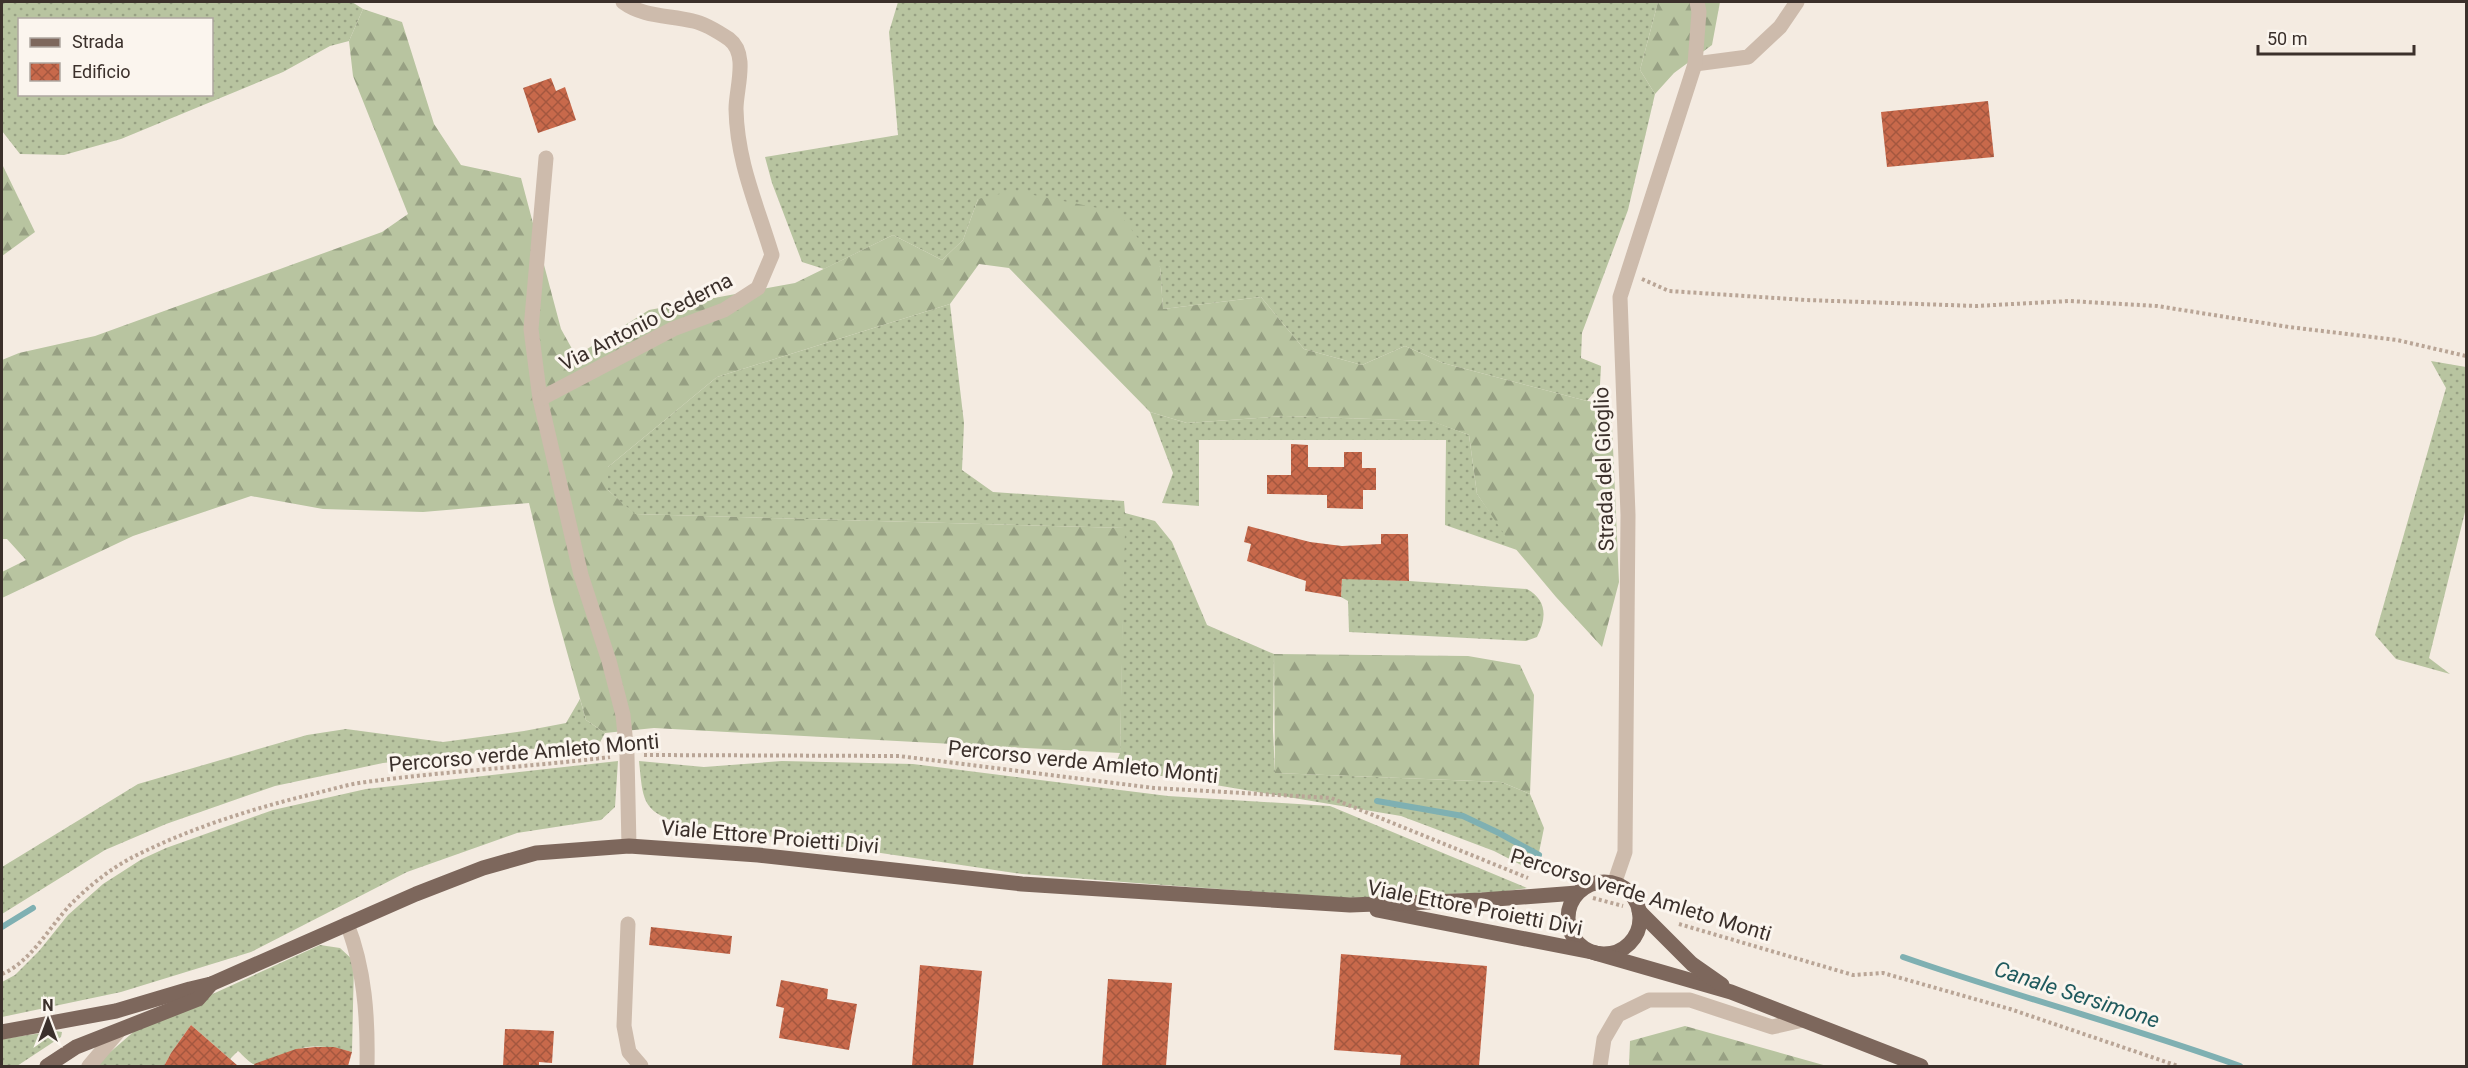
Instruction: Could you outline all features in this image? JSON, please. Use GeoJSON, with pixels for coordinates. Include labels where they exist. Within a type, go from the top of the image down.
{"type":"FeatureCollection","features":[{"type":"Feature","properties":{"kind":"main road","name":"Viale Ettore Proietti Divi"},"geometry":{"type":"LineString","coordinates":[[2,1032],[116,1011],[211,984],[347,924],[483,868],[536,853],[628,846],[769,856],[1022,884],[1350,905],[1482,900],[1577,893],[1595,883],[1614,884],[1630,894],[1639,911],[1692,964],[1731,992]]}},
{"type":"Feature","properties":{"kind":"main road","name":"Viale Ettore Proietti Divi"},"geometry":{"type":"LineString","coordinates":[[1577,893],[1571,903],[1568,927],[1573,938],[1592,952],[1613,953],[1623,949],[1637,932],[1639,911]]}},
{"type":"Feature","properties":{"kind":"main road","name":"Viale Ettore Proietti Divi"},"geometry":{"type":"LineString","coordinates":[[1350,905],[1592,952],[1731,992],[1921,1066]]}},
{"type":"Feature","properties":{"kind":"main road","name":"Viale Ettore Proietti Divi"},"geometry":{"type":"LineString","coordinates":[[47,1066],[76,1047],[198,999],[211,984]]}},
{"type":"Feature","properties":{"kind":"street","name":"Via Antonio Cederna"},"geometry":{"type":"LineString","coordinates":[[540,399],[673,328],[724,310],[758,288],[772,255],[747,186],[740,147],[736,109],[740,67],[738,50],[730,40],[695,21],[635,10],[623,2]]}},
{"type":"Feature","properties":{"kind":"street","name":"Strada del Gioglio"},"geometry":{"type":"LineString","coordinates":[[1614,884],[1625,852],[1628,514],[1620,297],[1695,64],[1699,12],[1697,2]]}},
{"type":"Feature","properties":{"kind":"street"},"geometry":{"type":"LineString","coordinates":[[1695,64],[1748,57],[1780,27],[1797,2]]}},
{"type":"Feature","properties":{"kind":"street","name":"Via Antonio Cederna"},"geometry":{"type":"LineString","coordinates":[[546,158],[531,329],[540,399],[580,575],[609,661],[623,715],[627,755],[628,846]]}},
{"type":"Feature","properties":{"kind":"street"},"geometry":{"type":"LineString","coordinates":[[347,924],[362,980],[368,1032],[367,1066]]}},
{"type":"Feature","properties":{"kind":"street"},"geometry":{"type":"LineString","coordinates":[[627,924],[624,1026],[629,1052],[641,1066]]}},
{"type":"Feature","properties":{"kind":"street"},"geometry":{"type":"LineString","coordinates":[[1600,1066],[1604,1039],[1618,1015],[1649,1000],[1690,1000],[1772,1027],[1803,1020]]}},
{"type":"Feature","properties":{"kind":"street"},"geometry":{"type":"LineString","coordinates":[[90,1066],[118,1032]]}},
{"type":"Feature","properties":{"kind":"path"},"geometry":{"type":"LineString","coordinates":[[1628,272],[1669,291],[1806,300],[1976,306],[2069,302],[2157,306],[2289,327],[2397,340],[2466,356]]}},
{"type":"Feature","properties":{"kind":"path","name":"Percorso verde Amleto Monti"},"geometry":{"type":"LineString","coordinates":[[2,974],[9,971],[31,951],[71,904],[103,877],[132,858],[244,813],[364,782],[627,755],[899,756],[1154,788],[1331,798],[1534,880]]}},
{"type":"Feature","properties":{"kind":"path","name":"Percorso verde Amleto Monti"},"geometry":{"type":"LineString","coordinates":[[1577,893],[1639,911]]}},
{"type":"Feature","properties":{"kind":"path","name":"Percorso verde Amleto Monti"},"geometry":{"type":"LineString","coordinates":[[1671,922],[1853,975],[1883,973],[2010,1009],[2178,1066]]}},
{"type":"Feature","properties":{"kind":"green space"},"geometry":{"type":"Polygon","coordinates":[[[2,2],[352,2],[363,9],[349,41],[330,46],[283,72],[121,139],[64,155],[20,154],[2,131],[2,2]]]}},
{"type":"Feature","properties":{"kind":"green space"},"geometry":{"type":"Polygon","coordinates":[[[898,2],[1658,2],[1640,70],[1655,94],[1628,210],[1582,333],[1581,358],[1601,366],[1600,385],[1587,401],[1443,363],[1405,346],[1362,365],[1304,349],[1261,297],[1163,309],[1160,267],[978,199],[963,240],[942,260],[893,235],[824,269],[802,262],[772,183],[765,157],[898,135],[889,32],[898,2]]]}},
{"type":"Feature","properties":{"kind":"green space"},"geometry":{"type":"Polygon","coordinates":[[[1658,2],[1720,2],[1712,45],[1674,73],[1655,94],[1640,70],[1658,2]]]}},
{"type":"Feature","properties":{"kind":"green space"},"geometry":{"type":"Polygon","coordinates":[[[363,9],[402,22],[434,124],[461,165],[521,178],[561,329],[576,356],[649,310],[795,283],[893,235],[942,260],[963,240],[978,199],[1013,191],[1118,212],[1160,267],[1163,309],[1261,297],[1304,349],[1362,365],[1405,346],[1443,363],[1587,401],[1611,403],[1619,582],[1602,647],[1509,541],[1477,494],[1469,435],[1431,421],[1285,416],[1187,423],[1150,412],[1009,268],[979,264],[950,304],[717,377],[608,467],[608,490],[635,514],[1125,528],[1120,753],[654,728],[605,733],[586,720],[553,602],[529,503],[423,512],[323,509],[251,496],[133,536],[2,598],[2,572],[26,560],[7,539],[2,539],[2,360],[19,353],[95,336],[382,232],[408,214],[353,76],[349,41],[363,9]]]}},
{"type":"Feature","properties":{"kind":"green space"},"geometry":{"type":"Polygon","coordinates":[[[2,164],[35,232],[2,256],[2,164]]]}},
{"type":"Feature","properties":{"kind":"green space"},"geometry":{"type":"Polygon","coordinates":[[[950,304],[964,423],[962,470],[993,492],[1124,501],[1125,513],[1155,521],[1172,542],[1207,625],[1274,654],[1275,773],[1501,782],[1530,794],[1544,828],[1535,872],[1494,851],[1401,816],[1114,768],[1120,753],[1124,528],[634,514],[608,490],[608,467],[717,377],[950,304]]]}},
{"type":"Feature","properties":{"kind":"green space"},"geometry":{"type":"Polygon","coordinates":[[[2431,361],[2466,367],[2466,508],[2429,658],[2450,674],[2396,659],[2375,635],[2446,388],[2431,361]]]}},
{"type":"Feature","properties":{"kind":"green space"},"geometry":{"type":"Polygon","coordinates":[[[1150,412],[1187,423],[1285,416],[1432,421],[1469,435],[1477,494],[1517,550],[1445,525],[1446,440],[1199,440],[1199,506],[1162,503],[1173,473],[1150,412]]]}},
{"type":"Feature","properties":{"kind":"green space"},"geometry":{"type":"Polygon","coordinates":[[[1343,564],[1357,579],[1527,589],[1534,593],[1542,604],[1544,616],[1540,630],[1537,637],[1526,641],[1349,632],[1348,601],[1341,597],[1343,564]]]}},
{"type":"Feature","properties":{"kind":"green space"},"geometry":{"type":"Polygon","coordinates":[[[1274,654],[1468,656],[1520,665],[1534,695],[1530,794],[1501,782],[1275,773],[1274,654]]]}},
{"type":"Feature","properties":{"kind":"green space"},"geometry":{"type":"Polygon","coordinates":[[[580,699],[586,720],[605,733],[598,746],[508,750],[383,763],[275,786],[166,824],[105,850],[2,914],[2,867],[138,784],[307,735],[346,729],[443,742],[566,723],[580,699]]]}},
{"type":"Feature","properties":{"kind":"green space"},"geometry":{"type":"Polygon","coordinates":[[[618,761],[615,807],[601,820],[517,833],[407,872],[251,952],[121,992],[2,1017],[2,982],[15,975],[39,951],[68,915],[103,884],[142,859],[166,848],[273,810],[366,789],[618,761]]]}},
{"type":"Feature","properties":{"kind":"green space"},"geometry":{"type":"Polygon","coordinates":[[[639,761],[704,767],[782,761],[913,764],[1168,796],[1330,806],[1527,888],[1500,892],[1345,898],[1022,874],[679,823],[657,813],[646,801],[639,761]]]}},
{"type":"Feature","properties":{"kind":"green space"},"geometry":{"type":"Polygon","coordinates":[[[320,945],[340,948],[354,961],[352,1052],[328,1047],[303,1048],[268,1064],[258,1066],[238,1051],[230,1059],[191,1025],[164,1066],[97,1066],[138,1028],[320,945]]]}},
{"type":"Feature","properties":{"kind":"green space"},"geometry":{"type":"Polygon","coordinates":[[[1685,1026],[1827,1066],[1629,1066],[1630,1041],[1685,1026]]]}},
{"type":"Feature","properties":{"kind":"green space"},"geometry":{"type":"Polygon","coordinates":[[[55,1031],[62,1032],[61,1037],[17,1066],[2,1066],[2,1039],[55,1031]]]}},
{"type":"Feature","properties":{"kind":"building"},"geometry":{"type":"Polygon","coordinates":[[[551,78],[556,91],[565,87],[576,120],[538,133],[523,88],[551,78]]]}},
{"type":"Feature","properties":{"kind":"building"},"geometry":{"type":"Polygon","coordinates":[[[1988,101],[1994,157],[1887,167],[1881,112],[1988,101]]]}},
{"type":"Feature","properties":{"kind":"building"},"geometry":{"type":"Polygon","coordinates":[[[1291,444],[1308,445],[1308,467],[1344,467],[1344,452],[1362,452],[1362,468],[1376,468],[1376,490],[1363,490],[1363,509],[1327,508],[1327,495],[1267,494],[1267,475],[1291,475],[1291,444]]]}},
{"type":"Feature","properties":{"kind":"building"},"geometry":{"type":"Polygon","coordinates":[[[1248,526],[1310,542],[1342,546],[1381,544],[1381,534],[1408,534],[1409,581],[1342,579],[1341,597],[1305,591],[1306,581],[1247,561],[1251,544],[1244,542],[1248,526]]]}},
{"type":"Feature","properties":{"kind":"building"},"geometry":{"type":"Polygon","coordinates":[[[651,927],[732,936],[730,954],[649,945],[651,927]]]}},
{"type":"Feature","properties":{"kind":"building"},"geometry":{"type":"Polygon","coordinates":[[[1341,954],[1487,966],[1479,1066],[1400,1066],[1401,1055],[1334,1050],[1341,954]]]}},
{"type":"Feature","properties":{"kind":"building"},"geometry":{"type":"Polygon","coordinates":[[[920,965],[982,971],[973,1066],[912,1066],[920,965]]]}},
{"type":"Feature","properties":{"kind":"building"},"geometry":{"type":"Polygon","coordinates":[[[1108,979],[1172,983],[1166,1066],[1102,1066],[1108,979]]]}},
{"type":"Feature","properties":{"kind":"building"},"geometry":{"type":"Polygon","coordinates":[[[781,980],[828,989],[827,999],[857,1004],[849,1050],[779,1038],[784,1008],[776,1006],[781,980]]]}},
{"type":"Feature","properties":{"kind":"building"},"geometry":{"type":"Polygon","coordinates":[[[191,1025],[238,1066],[164,1066],[191,1025]]]}},
{"type":"Feature","properties":{"kind":"building"},"geometry":{"type":"Polygon","coordinates":[[[505,1029],[554,1031],[552,1063],[539,1062],[539,1066],[503,1066],[505,1029]]]}},
{"type":"Feature","properties":{"kind":"building"},"geometry":{"type":"Polygon","coordinates":[[[334,1047],[352,1052],[348,1066],[255,1066],[254,1064],[296,1049],[334,1047]]]}},
{"type":"Feature","properties":{"kind":"waterway","name":"Canale Sersimone"},"geometry":{"type":"LineString","coordinates":[[1377,801],[1463,816],[1539,855]]}},
{"type":"Feature","properties":{"kind":"waterway","name":"Canale Sersimone"},"geometry":{"type":"LineString","coordinates":[[2,927],[33,908]]}},
{"type":"Feature","properties":{"kind":"waterway","name":"Canale Sersimone"},"geometry":{"type":"LineString","coordinates":[[1903,957],[2240,1066]]}}]}
